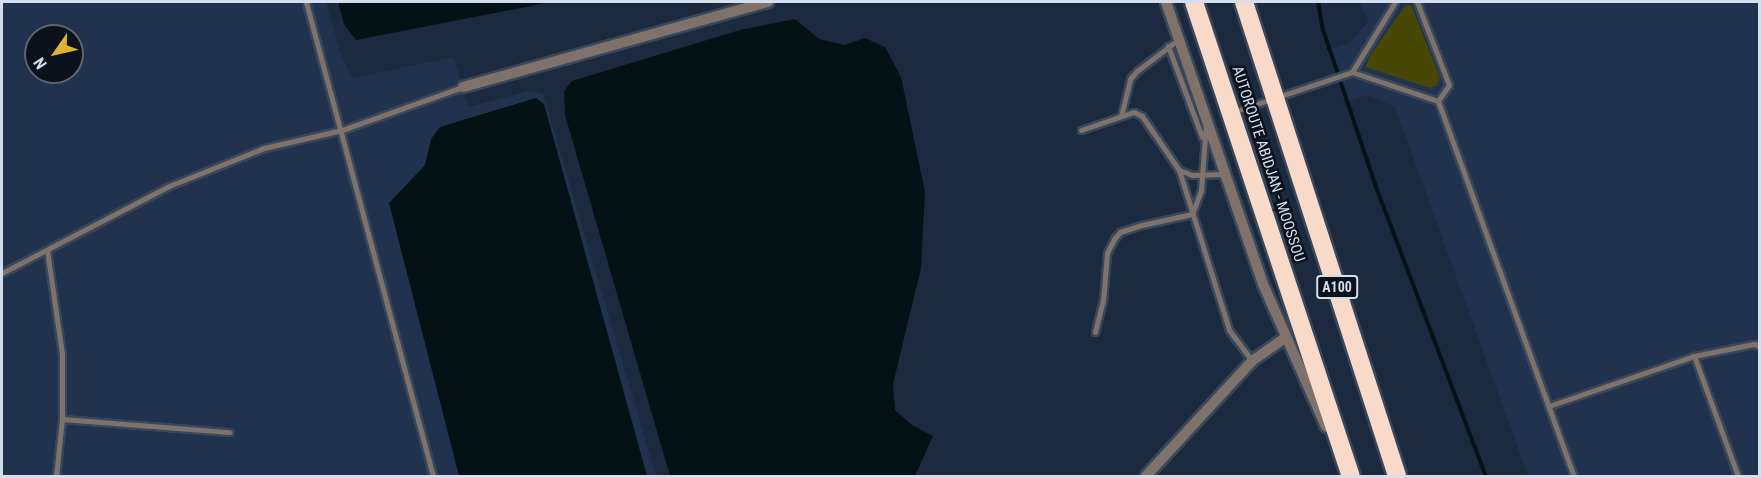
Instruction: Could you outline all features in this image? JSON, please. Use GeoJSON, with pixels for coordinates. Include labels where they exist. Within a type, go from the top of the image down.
{"type":"FeatureCollection","features":[{"type":"Feature","properties":{"kind":"highway","name":"AUTOROUTE ABIDJAN - MOOSSOU"},"geometry":{"type":"LineString","coordinates":[[1194,2],[1233,112],[1351,477]]}},
{"type":"Feature","properties":{"kind":"highway","name":"AUTOROUTE ABIDJAN - MOOSSOU"},"geometry":{"type":"LineString","coordinates":[[1244,2],[1277,98],[1397,477]]}},
{"type":"Feature","properties":{"kind":"street"},"geometry":{"type":"LineString","coordinates":[[462,87],[768,2]]}},
{"type":"Feature","properties":{"kind":"street"},"geometry":{"type":"LineString","coordinates":[[1166,2],[1284,339],[1324,420],[1343,477]]}},
{"type":"Feature","properties":{"kind":"street"},"geometry":{"type":"LineString","coordinates":[[1146,477],[1252,361],[1284,339]]}},
{"type":"Feature","properties":{"kind":"lane"},"geometry":{"type":"LineString","coordinates":[[306,2],[433,477]]}},
{"type":"Feature","properties":{"kind":"lane"},"geometry":{"type":"LineString","coordinates":[[1352,72],[1395,2]]}},
{"type":"Feature","properties":{"kind":"lane"},"geometry":{"type":"LineString","coordinates":[[1417,2],[1449,86],[1438,101]]}},
{"type":"Feature","properties":{"kind":"lane"},"geometry":{"type":"LineString","coordinates":[[1121,116],[1130,80],[1179,39]]}},
{"type":"Feature","properties":{"kind":"lane"},"geometry":{"type":"LineString","coordinates":[[1168,46],[1202,138]]}},
{"type":"Feature","properties":{"kind":"lane"},"geometry":{"type":"LineString","coordinates":[[1233,112],[1352,72],[1438,101]]}},
{"type":"Feature","properties":{"kind":"lane"},"geometry":{"type":"LineString","coordinates":[[2,273],[169,186],[264,148],[342,130],[462,87]]}},
{"type":"Feature","properties":{"kind":"lane"},"geometry":{"type":"LineString","coordinates":[[1438,101],[1574,477]]}},
{"type":"Feature","properties":{"kind":"lane"},"geometry":{"type":"LineString","coordinates":[[1081,130],[1134,112],[1142,116],[1179,170],[1229,330],[1252,361]]}},
{"type":"Feature","properties":{"kind":"lane"},"geometry":{"type":"LineString","coordinates":[[1192,214],[1203,175],[1202,138],[1207,119]]}},
{"type":"Feature","properties":{"kind":"lane"},"geometry":{"type":"LineString","coordinates":[[1179,170],[1203,175],[1226,174]]}},
{"type":"Feature","properties":{"kind":"lane"},"geometry":{"type":"LineString","coordinates":[[1095,332],[1103,301],[1107,253],[1114,239],[1120,232],[1192,214]]}},
{"type":"Feature","properties":{"kind":"lane"},"geometry":{"type":"LineString","coordinates":[[47,250],[55,287],[62,354],[62,419],[56,477]]}},
{"type":"Feature","properties":{"kind":"lane"},"geometry":{"type":"LineString","coordinates":[[1549,406],[1694,356],[1754,344],[1760,346]]}},
{"type":"Feature","properties":{"kind":"lane"},"geometry":{"type":"LineString","coordinates":[[1694,356],[1738,477]]}},
{"type":"Feature","properties":{"kind":"lane"},"geometry":{"type":"LineString","coordinates":[[62,419],[229,432]]}},
{"type":"Feature","properties":{"kind":"shaded area"},"geometry":{"type":"Polygon","coordinates":[[[2,2],[326,2],[341,54],[352,78],[454,57],[468,107],[529,91],[543,93],[656,476],[2,476],[2,2]]]}},
{"type":"Feature","properties":{"kind":"shaded area"},"geometry":{"type":"Polygon","coordinates":[[[338,2],[551,2],[356,40],[344,24],[338,2]]]}},
{"type":"Feature","properties":{"kind":"shaded area"},"geometry":{"type":"Polygon","coordinates":[[[1360,2],[1759,2],[1759,476],[1528,476],[1395,107],[1367,95],[1345,103],[1327,51],[1349,43],[1368,22],[1360,2]]]}},
{"type":"Feature","properties":{"kind":"shaded area"},"geometry":{"type":"Polygon","coordinates":[[[1411,5],[1440,78],[1437,85],[1430,88],[1366,67],[1369,57],[1405,6],[1411,5]]]}},
{"type":"Feature","properties":{"kind":"shaded area"},"geometry":{"type":"Polygon","coordinates":[[[795,19],[819,39],[845,45],[865,38],[885,47],[901,77],[925,192],[921,268],[893,384],[895,410],[912,425],[933,436],[915,476],[670,476],[565,115],[564,91],[572,81],[740,30],[795,19]]]}},
{"type":"Feature","properties":{"kind":"shaded area"},"geometry":{"type":"Polygon","coordinates":[[[536,98],[544,104],[647,476],[459,476],[389,203],[425,165],[431,139],[440,127],[536,98]]]}},
{"type":"Feature","properties":{"kind":"waterway"},"geometry":{"type":"LineString","coordinates":[[1318,2],[1323,30],[1376,187],[1486,476]]}}]}
